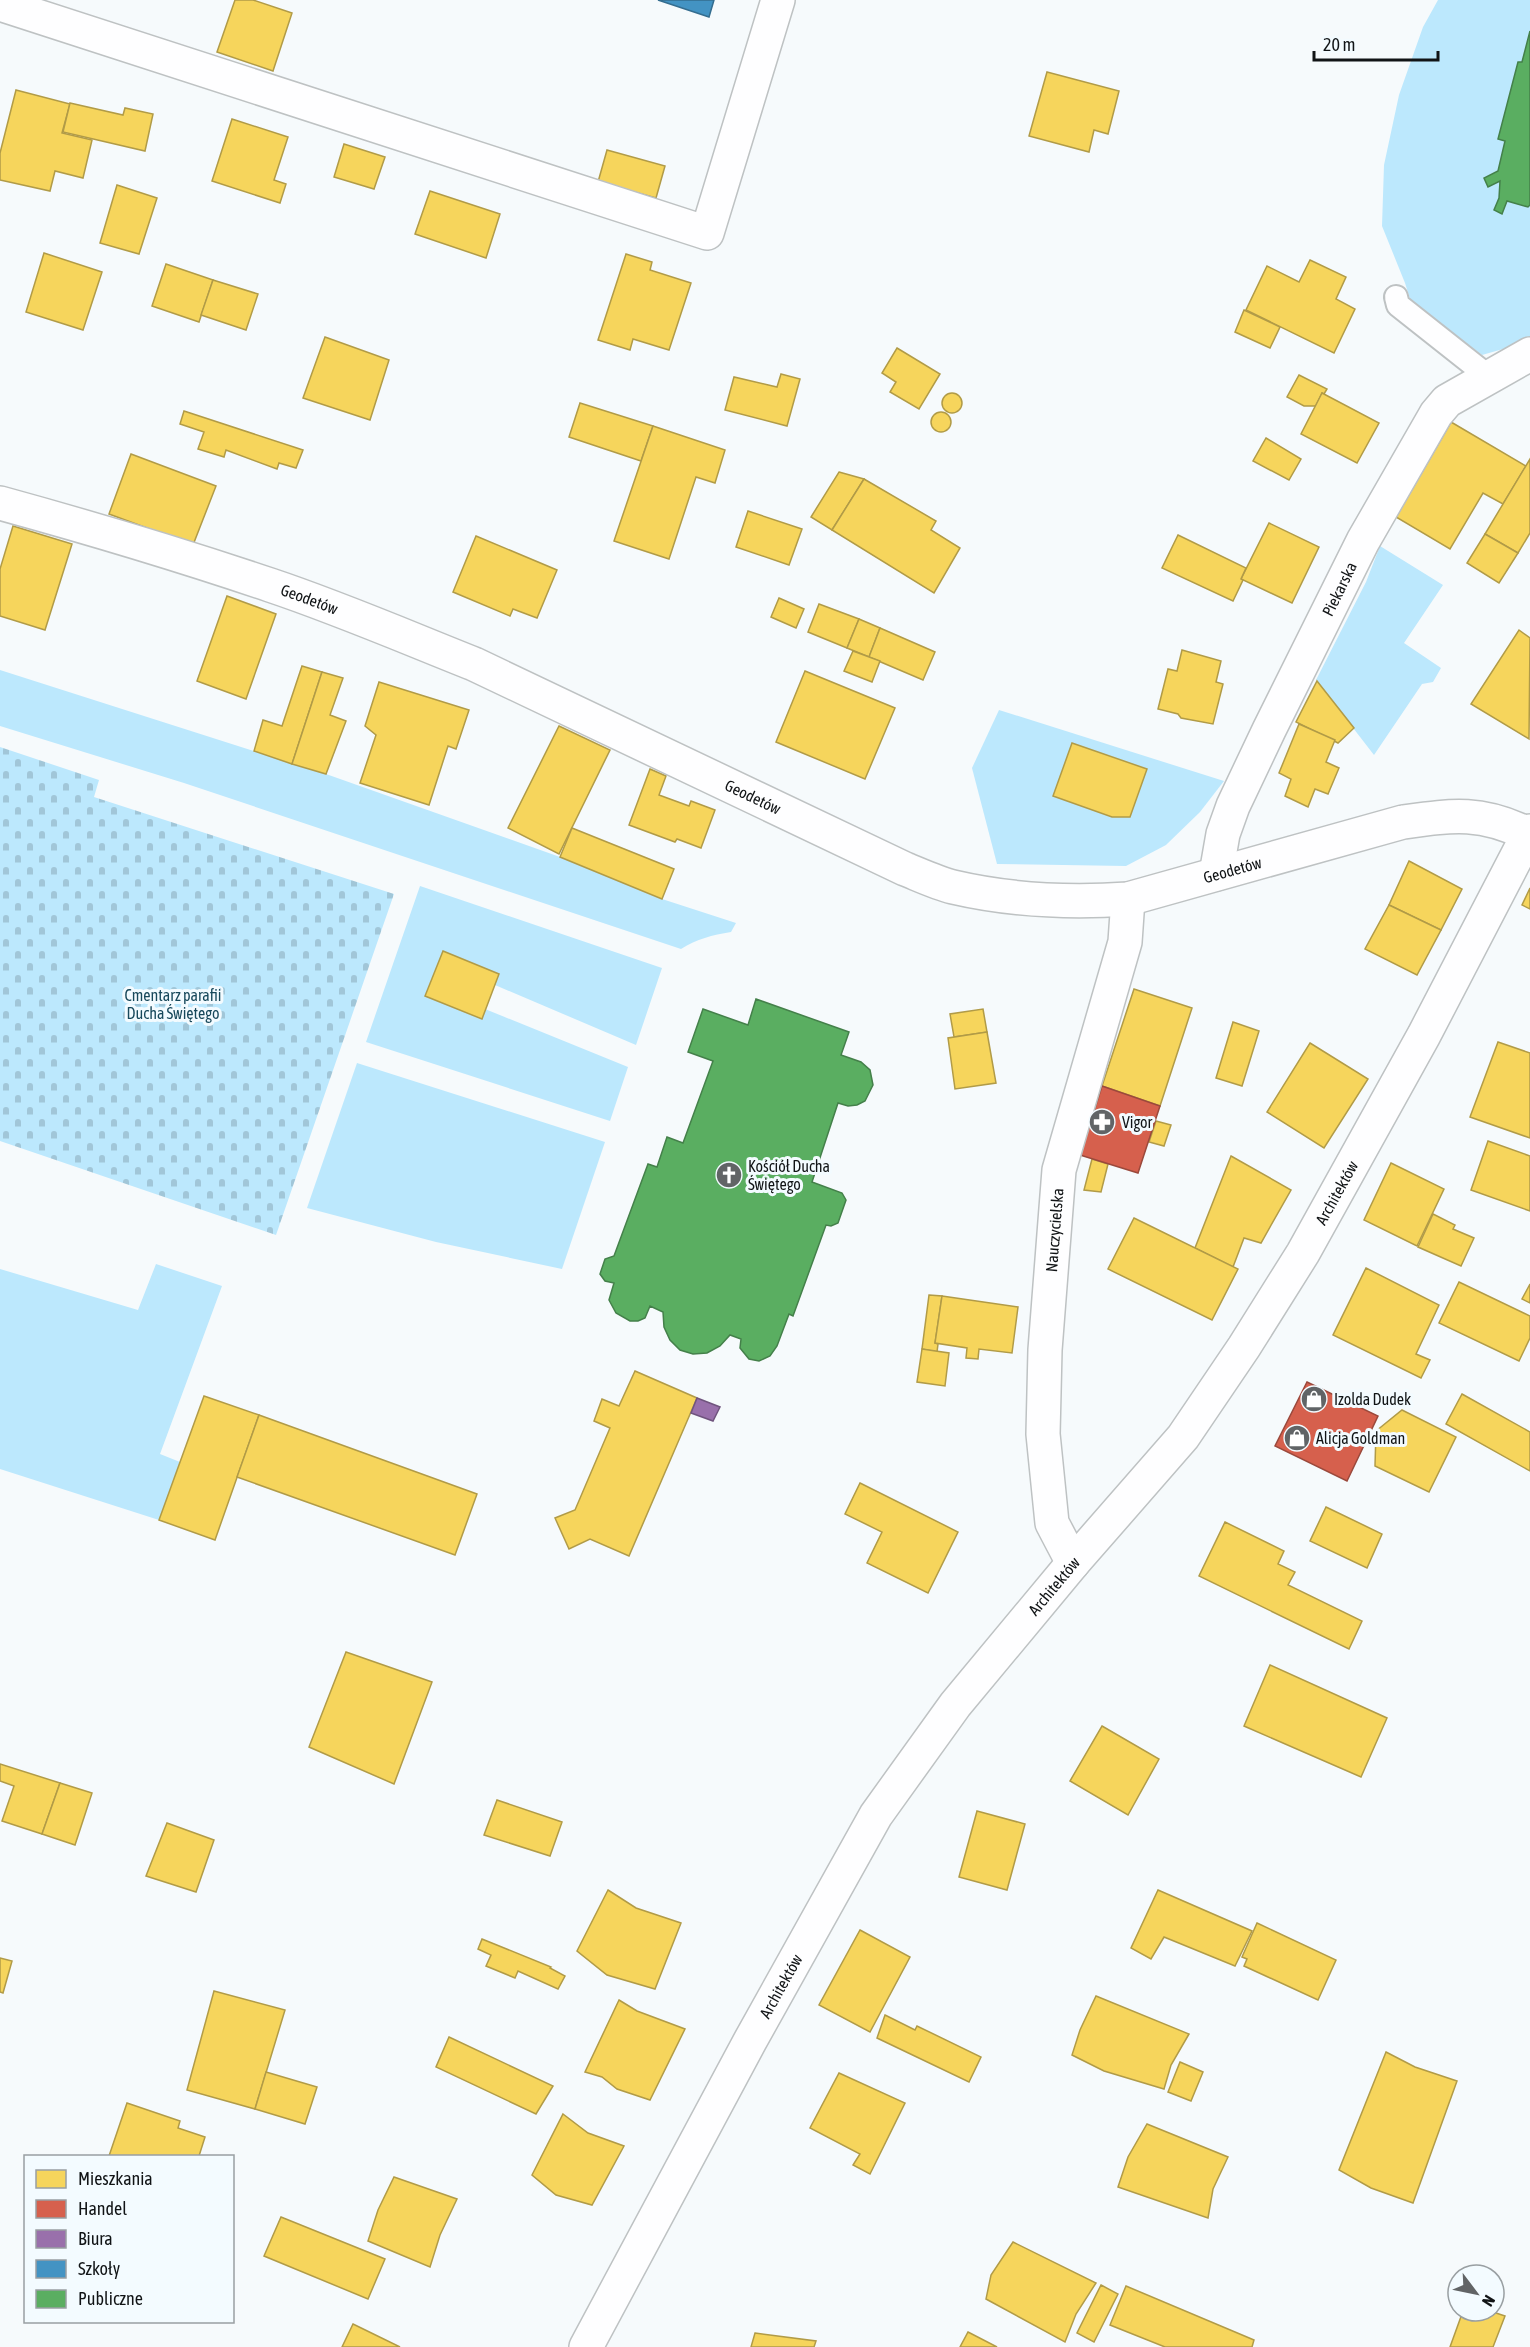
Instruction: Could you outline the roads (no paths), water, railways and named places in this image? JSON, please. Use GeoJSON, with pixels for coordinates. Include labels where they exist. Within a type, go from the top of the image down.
{"type":"FeatureCollection","features":[{"type":"Feature","properties":{"kind":"street"},"geometry":{"type":"LineString","coordinates":[[0,4],[706,232],[778,0]]}},
{"type":"Feature","properties":{"kind":"street","name":"Piekarska"},"geometry":{"type":"LineString","coordinates":[[1216,874],[1223,834],[1233,806],[1269,730],[1363,541],[1436,414],[1447,401],[1530,354]]}},
{"type":"Feature","properties":{"kind":"street","name":"Geodetów"},"geometry":{"type":"LineString","coordinates":[[0,503],[271,585],[474,664],[905,869],[951,886],[999,895],[1083,902],[1128,899],[1403,822],[1443,816],[1476,816],[1529,832]]}},
{"type":"Feature","properties":{"kind":"street","name":"Architektów"},"geometry":{"type":"LineString","coordinates":[[586,2347],[740,2060],[876,1815],[955,1705],[1073,1563],[1183,1437],[1250,1338],[1303,1253],[1412,1056],[1529,832]]}},
{"type":"Feature","properties":{"kind":"street","name":"Nauczycielska"},"geometry":{"type":"LineString","coordinates":[[1073,1563],[1052,1522],[1043,1434],[1045,1350],[1055,1215],[1059,1170],[1065,1146],[1125,942],[1128,899]]}},
{"type":"Feature","properties":{"kind":"lane"},"geometry":{"type":"LineString","coordinates":[[1396,297],[1398,304],[1490,377]]}},
{"type":"Feature","properties":{"kind":"place","name":"Vigor"},"geometry":{"type":"Point","coordinates":[1102,1122]}},
{"type":"Feature","properties":{"kind":"place","name":"Kościół Ducha Świętego"},"geometry":{"type":"Point","coordinates":[729,1175]}},
{"type":"Feature","properties":{"kind":"place","name":"Izolda Dudek"},"geometry":{"type":"Point","coordinates":[1314,1399]}},
{"type":"Feature","properties":{"kind":"place","name":"Alicja Goldman"},"geometry":{"type":"Point","coordinates":[1297,1438]}},
{"type":"Feature","properties":{"kind":"park label","name":"Cmentarz parafii Ducha Świętego"},"geometry":{"type":"Point","coordinates":[173,1004]}}]}
